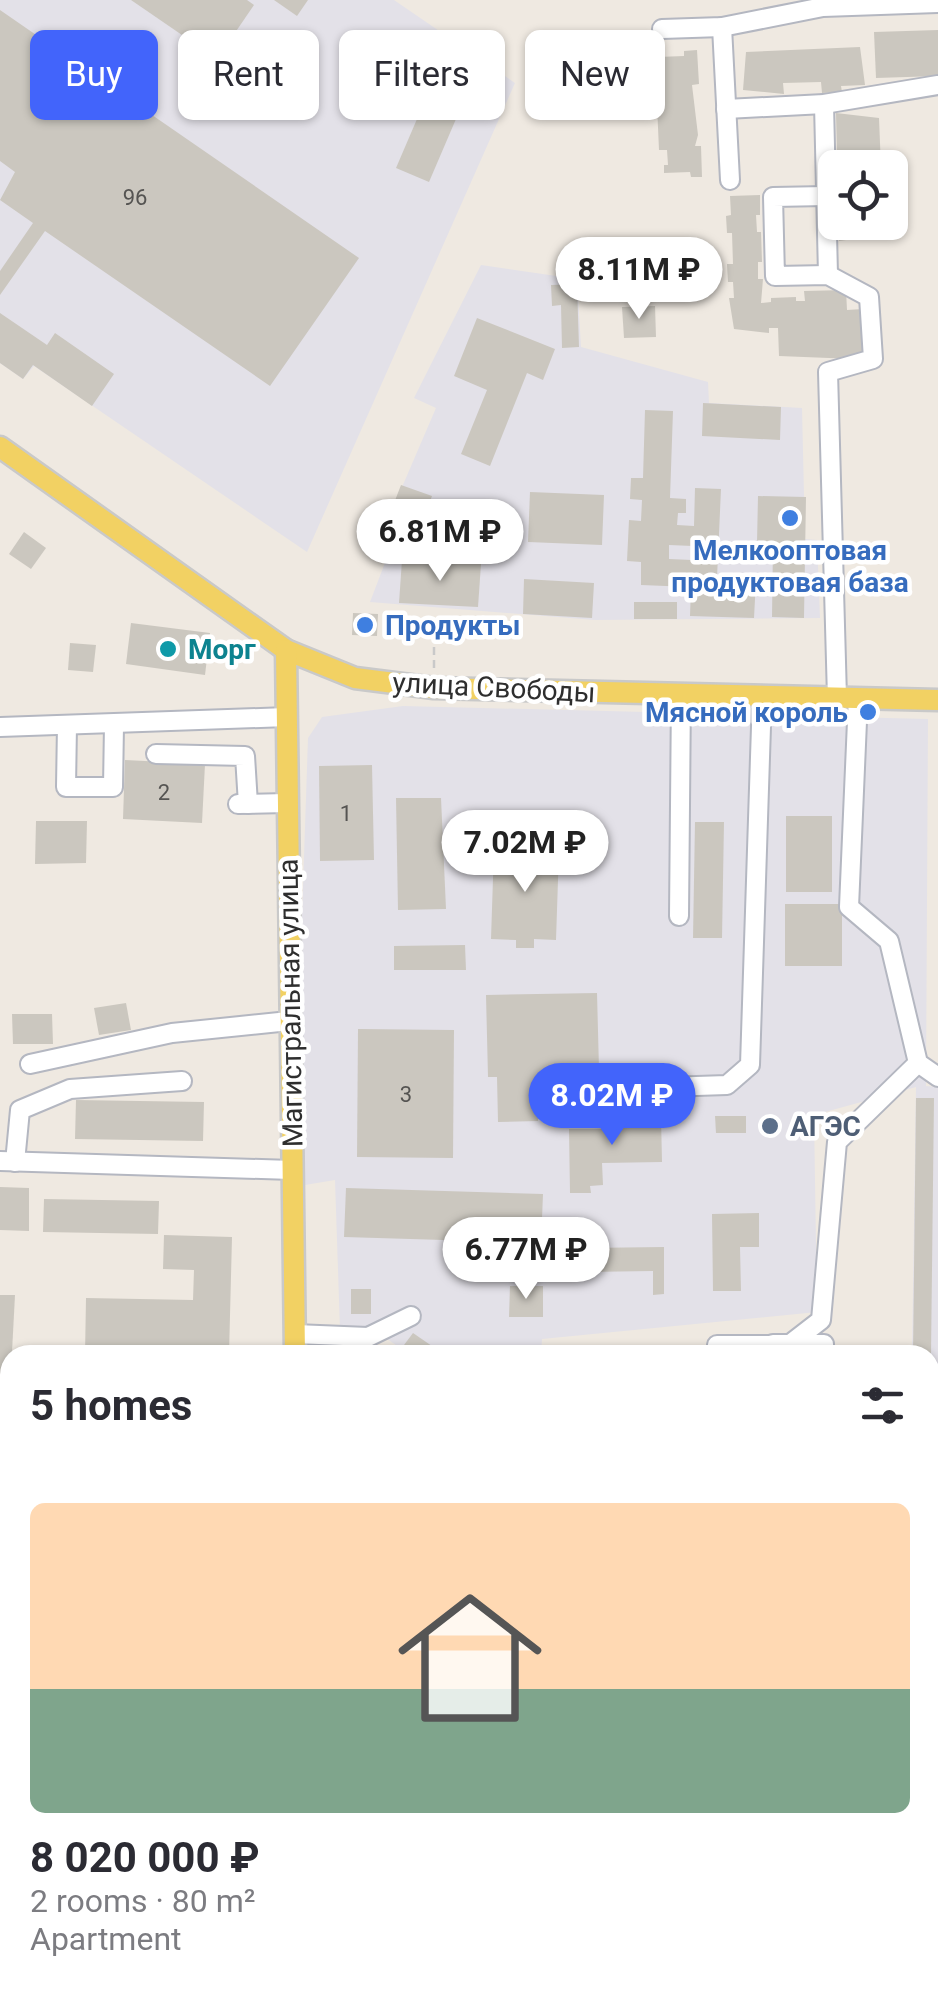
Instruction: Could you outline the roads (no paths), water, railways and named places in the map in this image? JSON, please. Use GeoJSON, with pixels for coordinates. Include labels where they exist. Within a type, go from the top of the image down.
{"type":"FeatureCollection","features":[{"type":"Feature","properties":{"kind":"main road","name":"улица Свободы"},"geometry":{"type":"LineString","coordinates":[[2,454],[286,650],[355,678],[410,686],[938,700]]}},
{"type":"Feature","properties":{"kind":"main road","name":"Магистральная улица"},"geometry":{"type":"LineString","coordinates":[[286,650],[295,1344]]}},
{"type":"Feature","properties":{"kind":"street"},"geometry":{"type":"LineString","coordinates":[[662,29],[722,27],[831,3],[938,3]]}},
{"type":"Feature","properties":{"kind":"street"},"geometry":{"type":"LineString","coordinates":[[722,27],[730,180]]}},
{"type":"Feature","properties":{"kind":"street"},"geometry":{"type":"LineString","coordinates":[[726,109],[824,104],[938,84]]}},
{"type":"Feature","properties":{"kind":"street"},"geometry":{"type":"LineString","coordinates":[[824,104],[825,150]]}},
{"type":"Feature","properties":{"kind":"street"},"geometry":{"type":"LineString","coordinates":[[818,196],[773,197],[775,276],[828,274],[869,297],[872,359],[828,372],[848,698],[849,907],[889,941],[918,1063],[938,1077]]}},
{"type":"Feature","properties":{"kind":"street"},"geometry":{"type":"LineString","coordinates":[[827,240],[828,274]]}},
{"type":"Feature","properties":{"kind":"street"},"geometry":{"type":"LineString","coordinates":[[679,916],[681,694]]}},
{"type":"Feature","properties":{"kind":"street"},"geometry":{"type":"LineString","coordinates":[[605,1089],[727,1084],[750,1065],[762,696]]}},
{"type":"Feature","properties":{"kind":"street"},"geometry":{"type":"LineString","coordinates":[[0,727],[287,717]]}},
{"type":"Feature","properties":{"kind":"street"},"geometry":{"type":"LineString","coordinates":[[67,725],[66,787],[113,787],[114,725]]}},
{"type":"Feature","properties":{"kind":"street"},"geometry":{"type":"LineString","coordinates":[[156,754],[245,756],[242,804],[287,803]]}},
{"type":"Feature","properties":{"kind":"street"},"geometry":{"type":"LineString","coordinates":[[30,1064],[172,1033],[289,1020]]}},
{"type":"Feature","properties":{"kind":"street"},"geometry":{"type":"LineString","coordinates":[[784,1345],[821,1320],[837,1142],[918,1063]]}},
{"type":"Feature","properties":{"kind":"street"},"geometry":{"type":"LineString","coordinates":[[182,1081],[70,1089],[20,1110],[8,1162],[292,1170]]}},
{"type":"Feature","properties":{"kind":"street"},"geometry":{"type":"LineString","coordinates":[[295,1344],[326,1335],[368,1337],[411,1316]]}},
{"type":"Feature","properties":{"kind":"street"},"geometry":{"type":"LineString","coordinates":[[326,1335],[326,1345]]}},
{"type":"Feature","properties":{"kind":"place","name":"Мелкооптовая продуктовая база"},"geometry":{"type":"Point","coordinates":[790,518]}},
{"type":"Feature","properties":{"kind":"place","name":"Продукты"},"geometry":{"type":"Point","coordinates":[365,625]}},
{"type":"Feature","properties":{"kind":"place","name":"Морг"},"geometry":{"type":"Point","coordinates":[168,649]}},
{"type":"Feature","properties":{"kind":"place","name":"Мясной король"},"geometry":{"type":"Point","coordinates":[868,712]}},
{"type":"Feature","properties":{"kind":"place","name":"АГЭС"},"geometry":{"type":"Point","coordinates":[770,1126]}}]}
